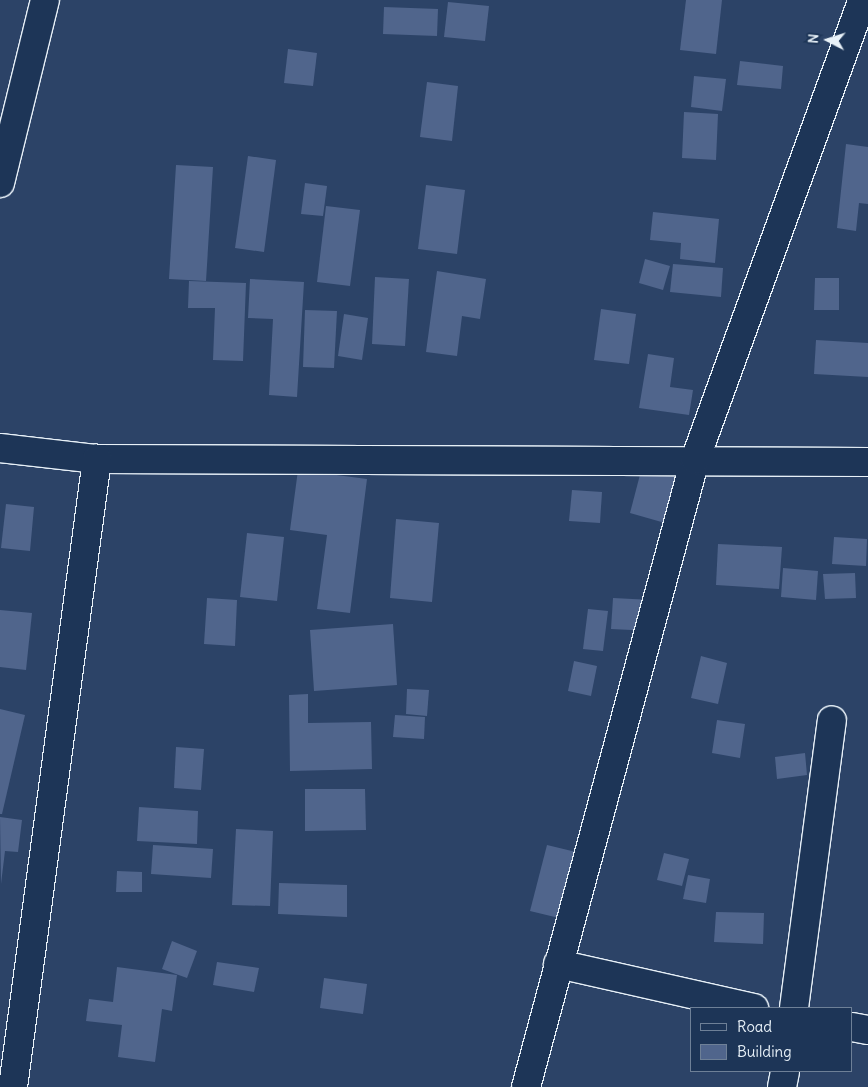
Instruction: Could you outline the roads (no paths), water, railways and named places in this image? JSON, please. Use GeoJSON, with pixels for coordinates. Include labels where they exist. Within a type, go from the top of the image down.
{"type":"FeatureCollection","features":[{"type":"Feature","properties":{"kind":"street"},"geometry":{"type":"LineString","coordinates":[[0,183],[45,0]]}},
{"type":"Feature","properties":{"kind":"street"},"geometry":{"type":"LineString","coordinates":[[526,1087],[695,460],[862,0]]}},
{"type":"Feature","properties":{"kind":"street"},"geometry":{"type":"LineString","coordinates":[[0,448],[97,459],[868,462]]}},
{"type":"Feature","properties":{"kind":"street"},"geometry":{"type":"LineString","coordinates":[[13,1087],[97,459]]}},
{"type":"Feature","properties":{"kind":"street"},"geometry":{"type":"LineString","coordinates":[[794,1007],[832,720]]}},
{"type":"Feature","properties":{"kind":"street"},"geometry":{"type":"LineString","coordinates":[[558,964],[750,1007]]}},
{"type":"Feature","properties":{"kind":"street"},"geometry":{"type":"LineString","coordinates":[[853,1027],[868,1030]]}},
{"type":"Feature","properties":{"kind":"street"},"geometry":{"type":"LineString","coordinates":[[782,1087],[785,1072]]}}]}
